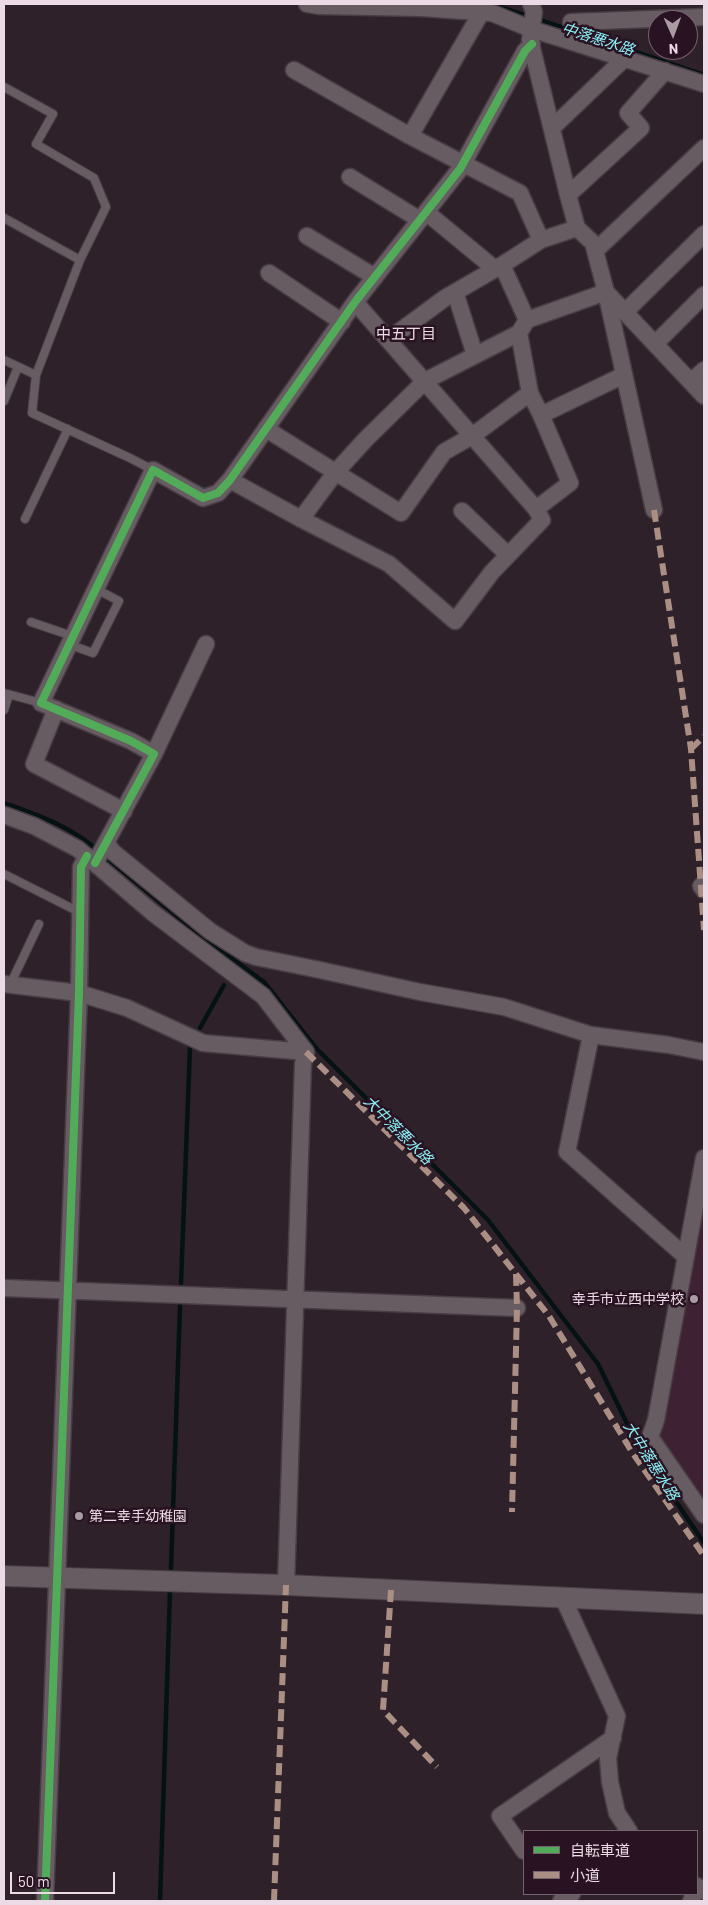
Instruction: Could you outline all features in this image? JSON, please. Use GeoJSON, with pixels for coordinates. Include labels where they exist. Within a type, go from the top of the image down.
{"type":"FeatureCollection","features":[{"type":"Feature","properties":{"kind":"street"},"geometry":{"type":"LineString","coordinates":[[307,4],[337,7],[413,6],[492,13],[532,23],[624,58],[704,84]]}},
{"type":"Feature","properties":{"kind":"street"},"geometry":{"type":"LineString","coordinates":[[701,4],[704,9]]}},
{"type":"Feature","properties":{"kind":"street"},"geometry":{"type":"LineString","coordinates":[[410,136],[481,12]]}},
{"type":"Feature","properties":{"kind":"street"},"geometry":{"type":"LineString","coordinates":[[571,22],[704,17]]}},
{"type":"Feature","properties":{"kind":"street"},"geometry":{"type":"LineString","coordinates":[[532,23],[552,128],[568,195],[577,228],[592,243],[595,251],[606,292],[654,510]]}},
{"type":"Feature","properties":{"kind":"street"},"geometry":{"type":"LineString","coordinates":[[154,754],[131,741],[40,703],[153,470],[203,498],[218,494],[230,480],[355,302],[463,164],[525,51],[532,23]]}},
{"type":"Feature","properties":{"kind":"street"},"geometry":{"type":"LineString","coordinates":[[552,128],[624,58]]}},
{"type":"Feature","properties":{"kind":"street"},"geometry":{"type":"LineString","coordinates":[[294,70],[410,136],[520,193],[541,240]]}},
{"type":"Feature","properties":{"kind":"street"},"geometry":{"type":"LineString","coordinates":[[568,195],[641,128],[628,113],[665,71]]}},
{"type":"Feature","properties":{"kind":"street"},"geometry":{"type":"LineString","coordinates":[[595,251],[704,148]]}},
{"type":"Feature","properties":{"kind":"street"},"geometry":{"type":"LineString","coordinates":[[350,177],[423,216],[499,267],[523,327],[530,393],[542,415],[570,483],[536,510]]}},
{"type":"Feature","properties":{"kind":"street"},"geometry":{"type":"LineString","coordinates":[[388,340],[455,292],[541,240],[577,228]]}},
{"type":"Feature","properties":{"kind":"street"},"geometry":{"type":"LineString","coordinates":[[625,312],[704,234]]}},
{"type":"Feature","properties":{"kind":"street"},"geometry":{"type":"LineString","coordinates":[[308,236],[375,277]]}},
{"type":"Feature","properties":{"kind":"street"},"geometry":{"type":"LineString","coordinates":[[269,273],[342,322]]}},
{"type":"Feature","properties":{"kind":"street"},"geometry":{"type":"LineString","coordinates":[[455,292],[475,355]]}},
{"type":"Feature","properties":{"kind":"street"},"geometry":{"type":"LineString","coordinates":[[606,292],[704,396]]}},
{"type":"Feature","properties":{"kind":"street"},"geometry":{"type":"LineString","coordinates":[[301,519],[335,473],[364,440],[425,381],[523,327],[606,292]]}},
{"type":"Feature","properties":{"kind":"street"},"geometry":{"type":"LineString","coordinates":[[655,344],[704,295]]}},
{"type":"Feature","properties":{"kind":"street"},"geometry":{"type":"LineString","coordinates":[[230,480],[389,564],[454,621],[492,572],[542,520],[536,510],[355,302]]}},
{"type":"Feature","properties":{"kind":"street"},"geometry":{"type":"LineString","coordinates":[[691,382],[704,370]]}},
{"type":"Feature","properties":{"kind":"street"},"geometry":{"type":"LineString","coordinates":[[542,415],[624,375]]}},
{"type":"Feature","properties":{"kind":"street"},"geometry":{"type":"LineString","coordinates":[[266,429],[401,513],[444,452],[472,436],[530,393]]}},
{"type":"Feature","properties":{"kind":"street"},"geometry":{"type":"LineString","coordinates":[[462,511],[508,555]]}},
{"type":"Feature","properties":{"kind":"street"},"geometry":{"type":"LineString","coordinates":[[45,1901],[79,993],[81,867],[99,853],[124,811],[154,754],[206,644]]}},
{"type":"Feature","properties":{"kind":"street"},"geometry":{"type":"LineString","coordinates":[[56,709],[34,764],[124,811]]}},
{"type":"Feature","properties":{"kind":"street"},"geometry":{"type":"LineString","coordinates":[[4,815],[34,826],[78,849],[99,853],[114,852],[210,931],[245,953],[420,992],[504,1007],[591,1035],[669,1044],[704,1052]]}},
{"type":"Feature","properties":{"kind":"street"},"geometry":{"type":"LineString","coordinates":[[99,853],[153,914],[263,996],[306,1052]]}},
{"type":"Feature","properties":{"kind":"street"},"geometry":{"type":"LineString","coordinates":[[7,985],[79,993],[128,1008],[203,1043],[306,1052]]}},
{"type":"Feature","properties":{"kind":"street"},"geometry":{"type":"LineString","coordinates":[[591,1035],[567,1152],[686,1257]]}},
{"type":"Feature","properties":{"kind":"street"},"geometry":{"type":"LineString","coordinates":[[286,1585],[303,1064],[306,1052]]}},
{"type":"Feature","properties":{"kind":"street"},"geometry":{"type":"LineString","coordinates":[[704,1158],[656,1420],[650,1438],[704,1515]]}},
{"type":"Feature","properties":{"kind":"street"},"geometry":{"type":"LineString","coordinates":[[4,1288],[517,1308]]}},
{"type":"Feature","properties":{"kind":"street"},"geometry":{"type":"LineString","coordinates":[[4,1576],[286,1585],[704,1604]]}},
{"type":"Feature","properties":{"kind":"street"},"geometry":{"type":"LineString","coordinates":[[563,1598],[617,1716],[608,1758],[610,1782],[617,1813],[628,1830]]}},
{"type":"Feature","properties":{"kind":"street"},"geometry":{"type":"LineString","coordinates":[[523,1850],[500,1816],[612,1738]]}},
{"type":"Feature","properties":{"kind":"lane"},"geometry":{"type":"LineString","coordinates":[[4,87],[53,114],[36,144],[94,178],[106,207],[80,260],[36,375],[32,413],[153,470]]}},
{"type":"Feature","properties":{"kind":"lane"},"geometry":{"type":"LineString","coordinates":[[4,218],[80,260]]}},
{"type":"Feature","properties":{"kind":"lane"},"geometry":{"type":"LineString","coordinates":[[4,360],[36,375]]}},
{"type":"Feature","properties":{"kind":"lane"},"geometry":{"type":"LineString","coordinates":[[4,401],[18,367]]}},
{"type":"Feature","properties":{"kind":"lane"},"geometry":{"type":"LineString","coordinates":[[25,519],[68,429]]}},
{"type":"Feature","properties":{"kind":"lane"},"geometry":{"type":"LineString","coordinates":[[31,622],[93,652],[119,601],[96,589]]}},
{"type":"Feature","properties":{"kind":"lane"},"geometry":{"type":"LineString","coordinates":[[4,710],[6,694],[40,703]]}},
{"type":"Feature","properties":{"kind":"lane"},"geometry":{"type":"LineString","coordinates":[[4,874],[81,913]]}},
{"type":"Feature","properties":{"kind":"lane"},"geometry":{"type":"LineString","coordinates":[[7,985],[39,924]]}},
{"type":"Feature","properties":{"kind":"shaded area","name":"幸手市立西中学校"},"geometry":{"type":"Polygon","coordinates":[[[704,1182],[704,1507],[658,1443],[704,1182]]]}},
{"type":"Feature","properties":{"kind":"waterway","name":"中落悪水路"},"geometry":{"type":"LineString","coordinates":[[491,4],[530,17]]}},
{"type":"Feature","properties":{"kind":"waterway","name":"中落悪水路"},"geometry":{"type":"LineString","coordinates":[[537,19],[704,75]]}},
{"type":"Feature","properties":{"kind":"waterway","name":"大中落悪水路"},"geometry":{"type":"LineString","coordinates":[[4,803],[65,828],[88,842],[98,851]]}},
{"type":"Feature","properties":{"kind":"waterway","name":"大中落悪水路"},"geometry":{"type":"LineString","coordinates":[[104,856],[199,934],[264,982],[315,1047],[488,1220],[598,1364],[637,1444],[704,1543]]}},
{"type":"Feature","properties":{"kind":"waterway"},"geometry":{"type":"LineString","coordinates":[[200,1028],[224,985]]}},
{"type":"Feature","properties":{"kind":"waterway"},"geometry":{"type":"LineString","coordinates":[[181,1283],[190,1047]]}},
{"type":"Feature","properties":{"kind":"waterway"},"geometry":{"type":"LineString","coordinates":[[171,1568],[180,1306]]}},
{"type":"Feature","properties":{"kind":"waterway"},"geometry":{"type":"LineString","coordinates":[[160,1901],[170,1591]]}},
{"type":"Feature","properties":{"kind":"marked path"},"geometry":{"type":"LineString","coordinates":[[654,510],[691,749],[704,930]]}},
{"type":"Feature","properties":{"kind":"marked path"},"geometry":{"type":"LineString","coordinates":[[691,749],[704,736]]}},
{"type":"Feature","properties":{"kind":"marked path"},"geometry":{"type":"LineString","coordinates":[[306,1052],[464,1208],[516,1274],[517,1308],[512,1512]]}},
{"type":"Feature","properties":{"kind":"marked path"},"geometry":{"type":"LineString","coordinates":[[516,1274],[549,1316],[632,1452],[704,1556]]}},
{"type":"Feature","properties":{"kind":"marked path"},"geometry":{"type":"LineString","coordinates":[[274,1901],[286,1585]]}},
{"type":"Feature","properties":{"kind":"marked path"},"geometry":{"type":"LineString","coordinates":[[391,1590],[383,1710],[437,1767]]}},
{"type":"Feature","properties":{"kind":"cycle path"},"geometry":{"type":"LineString","coordinates":[[95,863],[154,754],[131,741],[41,703],[153,470],[203,498],[218,493],[230,480],[355,302],[460,169],[525,51],[532,44]]}},
{"type":"Feature","properties":{"kind":"cycle path"},"geometry":{"type":"LineString","coordinates":[[45,1901],[79,993],[81,867],[87,856]]}},
{"type":"Feature","properties":{"kind":"place","name":"幸手市立西中学校"},"geometry":{"type":"Point","coordinates":[694,1299]}},
{"type":"Feature","properties":{"kind":"place","name":"第二幸手幼稚園"},"geometry":{"type":"Point","coordinates":[79,1516]}},
{"type":"Feature","properties":{"kind":"district","name":"中五丁目"},"geometry":{"type":"Point","coordinates":[406,334]}}]}
